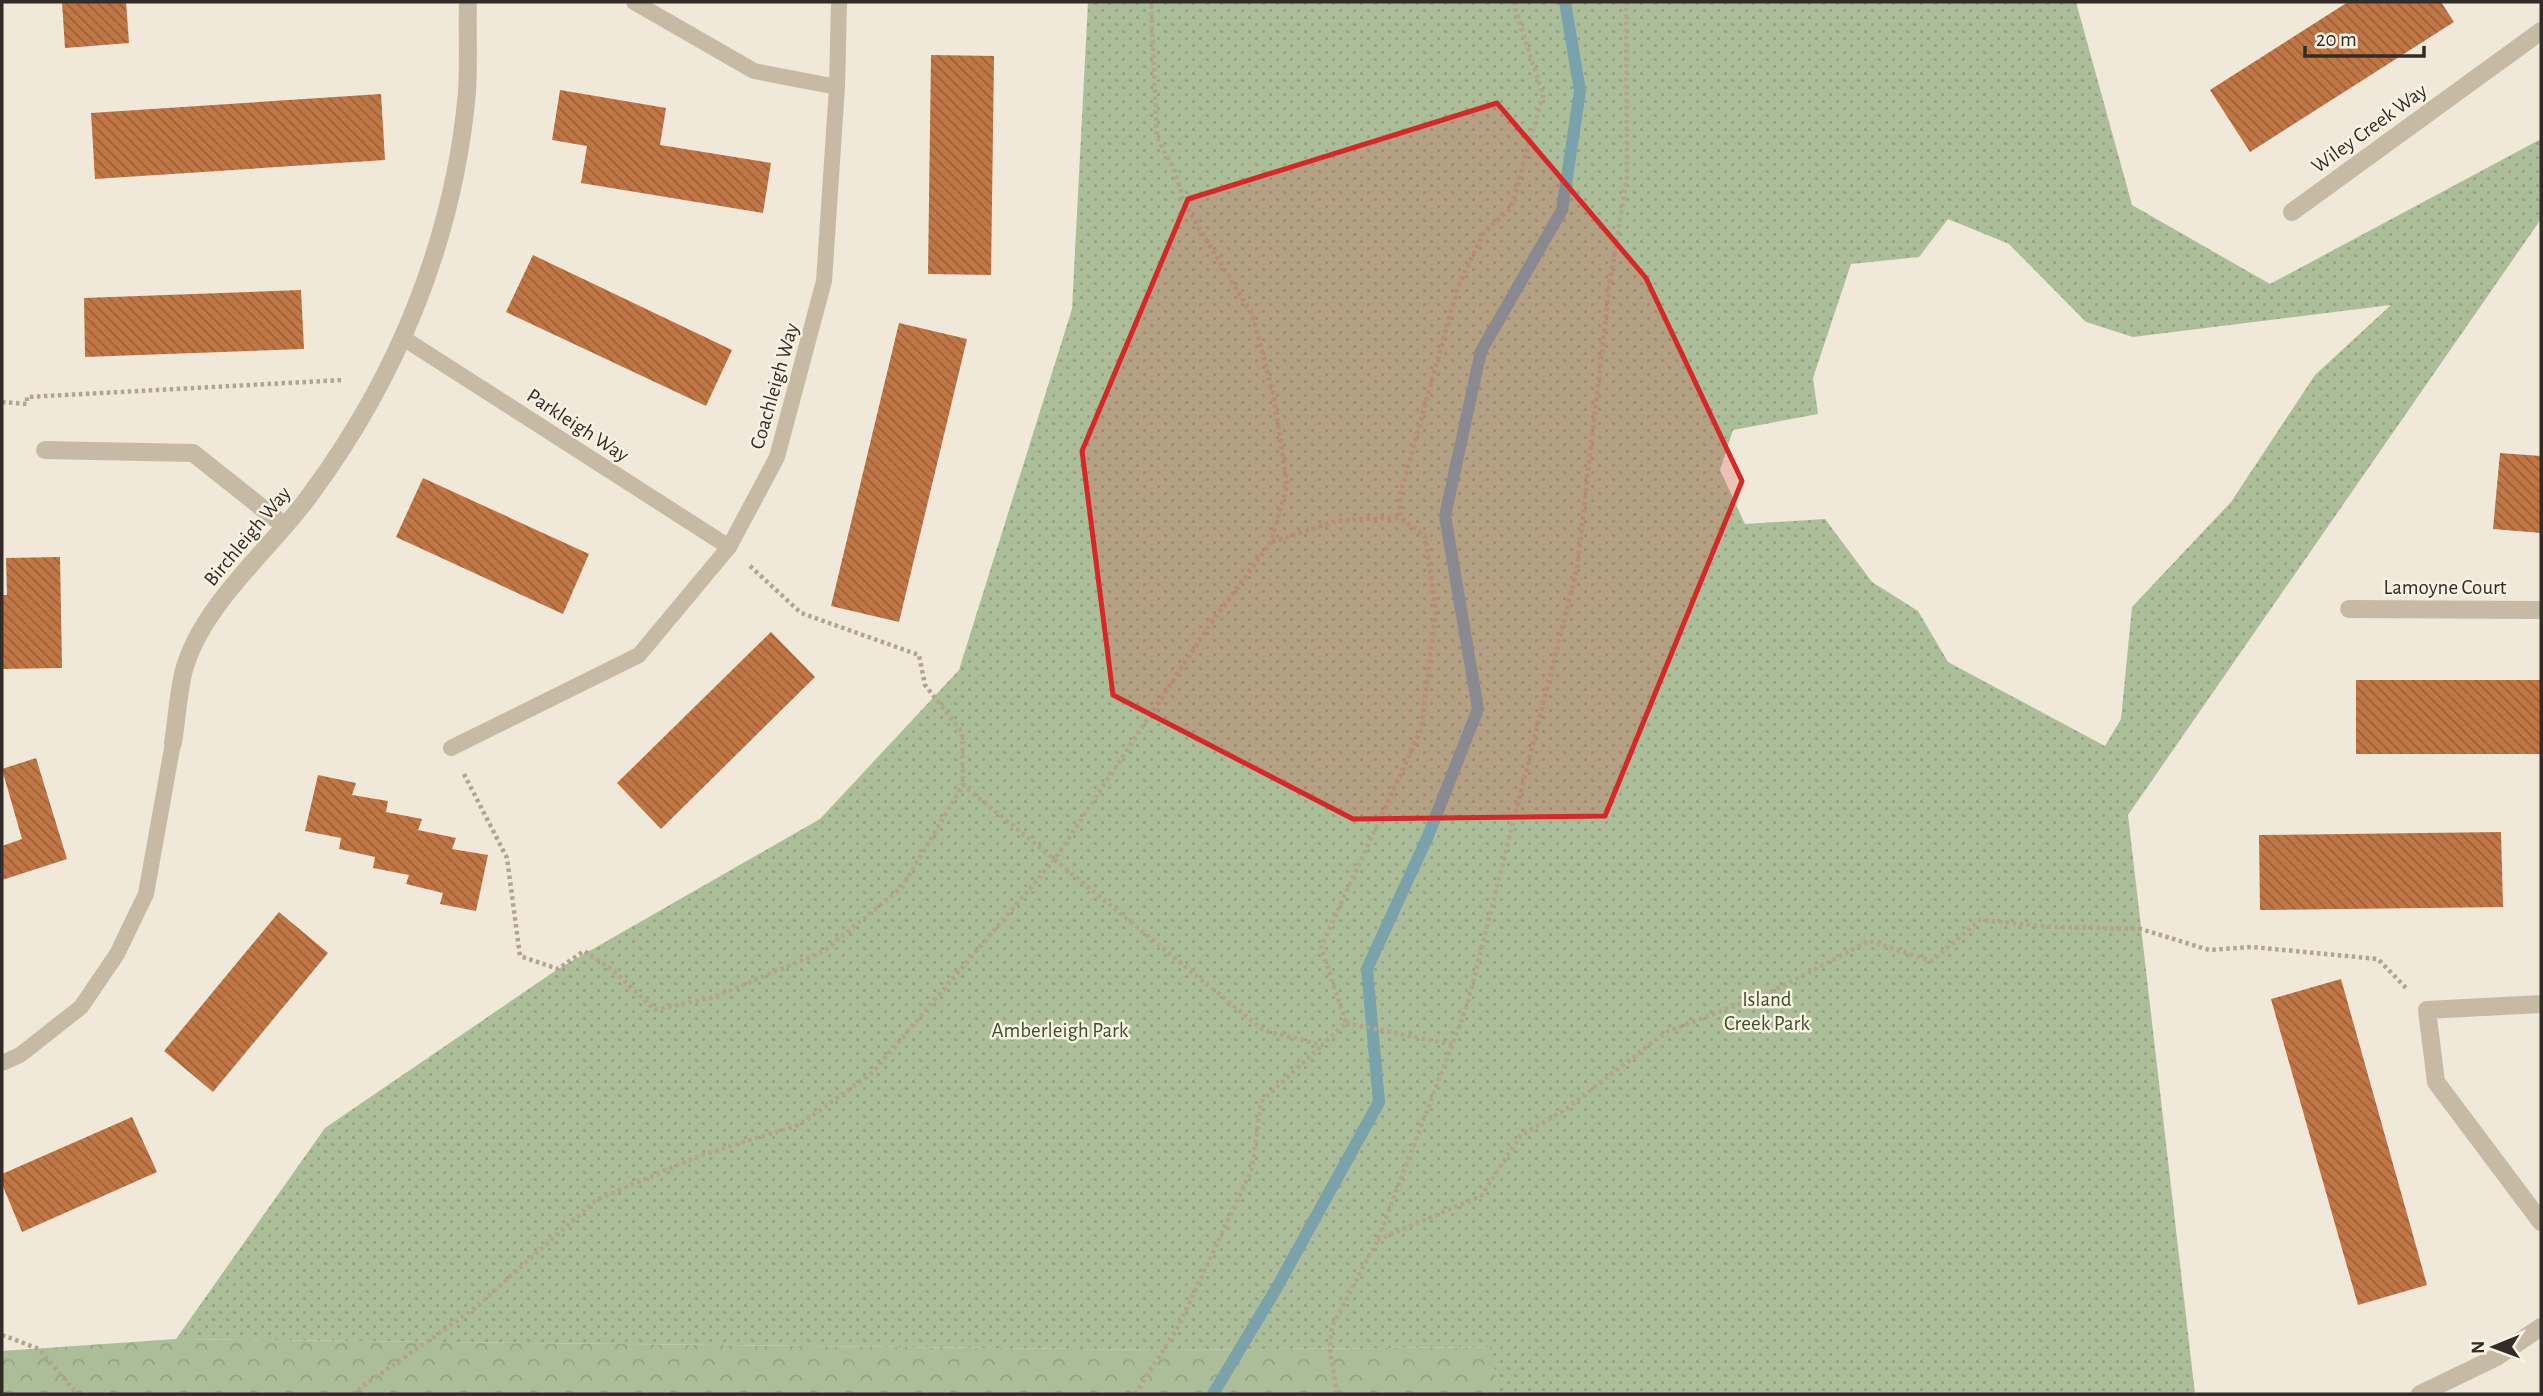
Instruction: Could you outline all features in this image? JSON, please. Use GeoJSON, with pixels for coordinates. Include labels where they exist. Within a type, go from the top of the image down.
{"type":"FeatureCollection","features":[{"type":"Feature","properties":{"kind":"street","name":"Birchleigh Way"},"geometry":{"type":"LineString","coordinates":[[173,743],[184,670],[212,614],[310,496],[369,407],[403,338],[439,243],[452,195],[467,90],[468,2]]}},
{"type":"Feature","properties":{"kind":"street","name":"Wiley Creek Way"},"geometry":{"type":"LineString","coordinates":[[2292,212],[2541,31]]}},
{"type":"Feature","properties":{"kind":"street"},"geometry":{"type":"LineString","coordinates":[[45,450],[193,453],[285,526]]}},
{"type":"Feature","properties":{"kind":"street","name":"Lamoyne Court"},"geometry":{"type":"LineString","coordinates":[[2349,609],[2541,610]]}},
{"type":"Feature","properties":{"kind":"street"},"geometry":{"type":"LineString","coordinates":[[2541,1004],[2427,1010],[2436,1082],[2541,1223]]}},
{"type":"Feature","properties":{"kind":"street"},"geometry":{"type":"LineString","coordinates":[[2420,1394],[2495,1358],[2541,1327]]}},
{"type":"Feature","properties":{"kind":"lane"},"geometry":{"type":"LineString","coordinates":[[634,2],[754,71],[837,87]]}},
{"type":"Feature","properties":{"kind":"lane","name":"Coachleigh Way"},"geometry":{"type":"LineString","coordinates":[[451,748],[639,655],[729,547],[777,457],[824,281],[837,87],[839,2]]}},
{"type":"Feature","properties":{"kind":"lane","name":"Parkleigh Way"},"geometry":{"type":"LineString","coordinates":[[403,338],[729,547]]}},
{"type":"Feature","properties":{"kind":"lane","name":"Birchleigh Way"},"geometry":{"type":"LineString","coordinates":[[2,1063],[20,1055],[81,1007],[117,954],[146,894],[173,743]]}},
{"type":"Feature","properties":{"kind":"path"},"geometry":{"type":"LineString","coordinates":[[352,1394],[475,1308],[596,1200],[699,1156],[799,1125],[872,1073],[1055,859],[1209,626],[1271,542],[1287,485],[1274,398],[1253,316],[1185,205],[1174,169],[1157,138],[1152,2]]}},
{"type":"Feature","properties":{"kind":"path"},"geometry":{"type":"LineString","coordinates":[[1400,517],[1401,495],[1458,287],[1484,232],[1511,208],[1543,94],[1513,2]]}},
{"type":"Feature","properties":{"kind":"path"},"geometry":{"type":"LineString","coordinates":[[1337,1394],[1330,1350],[1332,1326],[1377,1241],[1467,1006],[1577,569],[1610,281],[1627,177],[1626,2]]}},
{"type":"Feature","properties":{"kind":"path"},"geometry":{"type":"LineString","coordinates":[[2,402],[27,404],[27,397],[343,380]]}},
{"type":"Feature","properties":{"kind":"path"},"geometry":{"type":"LineString","coordinates":[[1271,542],[1336,521],[1400,517],[1425,536],[1436,611],[1421,730],[1321,947],[1346,1023]]}},
{"type":"Feature","properties":{"kind":"path"},"geometry":{"type":"LineString","coordinates":[[451,748],[508,858],[520,956],[558,969],[584,951],[614,971],[655,1010],[714,997],[824,951],[902,887],[963,785],[962,732],[925,685],[919,655],[801,613],[729,547]]}},
{"type":"Feature","properties":{"kind":"path"},"geometry":{"type":"LineString","coordinates":[[963,785],[1263,1030],[1322,1045]]}},
{"type":"Feature","properties":{"kind":"path"},"geometry":{"type":"LineString","coordinates":[[1377,1241],[1481,1196],[1521,1135],[1565,1110],[1666,1032],[1769,993],[1869,941],[1932,961],[1980,920],[2053,927],[2141,929],[2209,950],[2252,947],[2378,960],[2427,1010]]}},
{"type":"Feature","properties":{"kind":"path"},"geometry":{"type":"LineString","coordinates":[[1346,1023],[1454,1045]]}},
{"type":"Feature","properties":{"kind":"path"},"geometry":{"type":"LineString","coordinates":[[1135,1394],[1178,1327],[1252,1169],[1261,1101],[1346,1023]]}},
{"type":"Feature","properties":{"kind":"path"},"geometry":{"type":"LineString","coordinates":[[2,1335],[39,1349],[77,1394]]}},
{"type":"Feature","properties":{"kind":"highlighted area"},"geometry":{"type":"Polygon","coordinates":[[[1497,103],[1646,278],[1742,481],[1605,816],[1353,819],[1113,695],[1082,451],[1188,199],[1497,103]]]}},
{"type":"Feature","properties":{"kind":"green space"},"geometry":{"type":"Polygon","coordinates":[[[1088,2],[2076,2],[2132,205],[2270,284],[2541,139],[2541,219],[2128,815],[2195,1394],[1498,1394],[1492,1347],[1164,1350],[176,1339],[325,1128],[558,969],[820,819],[959,670],[1072,309],[1088,2]],[[1948,219],[1919,257],[1851,264],[1813,378],[1818,414],[1733,430],[1720,470],[1745,524],[1825,519],[1872,582],[1918,611],[1948,662],[2105,746],[2121,719],[2132,607],[2231,502],[2315,375],[2391,305],[2133,337],[2086,322],[2009,244],[1948,219]]]}},
{"type":"Feature","properties":{"kind":"green space"},"geometry":{"type":"Polygon","coordinates":[[[176,1339],[1164,1350],[1493,1347],[1498,1394],[2,1394],[2,1351],[176,1339]]]}},
{"type":"Feature","properties":{"kind":"building"},"geometry":{"type":"Polygon","coordinates":[[[62,2],[126,2],[129,43],[65,48],[62,2]]]}},
{"type":"Feature","properties":{"kind":"building"},"geometry":{"type":"Polygon","coordinates":[[[2348,2],[2441,2],[2454,22],[2250,152],[2210,90],[2348,2]]]}},
{"type":"Feature","properties":{"kind":"building"},"geometry":{"type":"Polygon","coordinates":[[[931,55],[994,56],[991,275],[928,274],[931,55]]]}},
{"type":"Feature","properties":{"kind":"building"},"geometry":{"type":"Polygon","coordinates":[[[560,90],[666,108],[660,145],[771,163],[763,213],[581,183],[587,146],[552,140],[560,90]]]}},
{"type":"Feature","properties":{"kind":"building"},"geometry":{"type":"Polygon","coordinates":[[[381,94],[385,160],[95,179],[91,113],[381,94]]]}},
{"type":"Feature","properties":{"kind":"building"},"geometry":{"type":"Polygon","coordinates":[[[533,255],[732,350],[706,406],[506,312],[533,255]]]}},
{"type":"Feature","properties":{"kind":"building"},"geometry":{"type":"Polygon","coordinates":[[[301,290],[304,349],[85,357],[84,298],[301,290]]]}},
{"type":"Feature","properties":{"kind":"building"},"geometry":{"type":"Polygon","coordinates":[[[899,323],[967,339],[899,622],[831,606],[899,323]]]}},
{"type":"Feature","properties":{"kind":"building"},"geometry":{"type":"Polygon","coordinates":[[[2500,453],[2541,456],[2541,533],[2493,529],[2500,453]]]}},
{"type":"Feature","properties":{"kind":"building"},"geometry":{"type":"Polygon","coordinates":[[[423,478],[589,554],[563,614],[396,537],[423,478]]]}},
{"type":"Feature","properties":{"kind":"building"},"geometry":{"type":"Polygon","coordinates":[[[60,557],[62,668],[2,669],[2,595],[7,595],[6,558],[60,557]]]}},
{"type":"Feature","properties":{"kind":"building"},"geometry":{"type":"Polygon","coordinates":[[[771,632],[815,677],[661,829],[617,783],[771,632]]]}},
{"type":"Feature","properties":{"kind":"building"},"geometry":{"type":"Polygon","coordinates":[[[2356,680],[2541,680],[2541,754],[2356,754],[2356,680]]]}},
{"type":"Feature","properties":{"kind":"building"},"geometry":{"type":"Polygon","coordinates":[[[36,758],[67,859],[2,880],[2,846],[22,839],[2,769],[36,758]]]}},
{"type":"Feature","properties":{"kind":"building"},"geometry":{"type":"Polygon","coordinates":[[[318,775],[356,783],[352,795],[388,801],[386,812],[422,819],[418,830],[456,838],[452,849],[488,855],[476,911],[440,904],[443,893],[406,884],[409,875],[373,868],[375,857],[339,849],[341,838],[305,831],[318,775]]]}},
{"type":"Feature","properties":{"kind":"building"},"geometry":{"type":"Polygon","coordinates":[[[2501,832],[2503,907],[2260,910],[2259,835],[2501,832]]]}},
{"type":"Feature","properties":{"kind":"building"},"geometry":{"type":"Polygon","coordinates":[[[279,912],[328,953],[213,1092],[164,1051],[279,912]]]}},
{"type":"Feature","properties":{"kind":"building"},"geometry":{"type":"Polygon","coordinates":[[[2341,979],[2427,1285],[2358,1305],[2271,999],[2341,979]]]}},
{"type":"Feature","properties":{"kind":"building"},"geometry":{"type":"Polygon","coordinates":[[[132,1117],[157,1172],[22,1232],[2,1184],[2,1174],[132,1117]]]}},
{"type":"Feature","properties":{"kind":"waterway"},"geometry":{"type":"LineString","coordinates":[[1213,1394],[1276,1289],[1379,1102],[1367,969],[1428,836],[1478,709],[1445,516],[1481,351],[1562,210],[1580,91],[1565,2]]}},
{"type":"Feature","properties":{"kind":"park label","name":"Island Creek Park"},"geometry":{"type":"Point","coordinates":[1767,1011]}},
{"type":"Feature","properties":{"kind":"park label","name":"Amberleigh Park"},"geometry":{"type":"Point","coordinates":[1060,1030]}}]}
